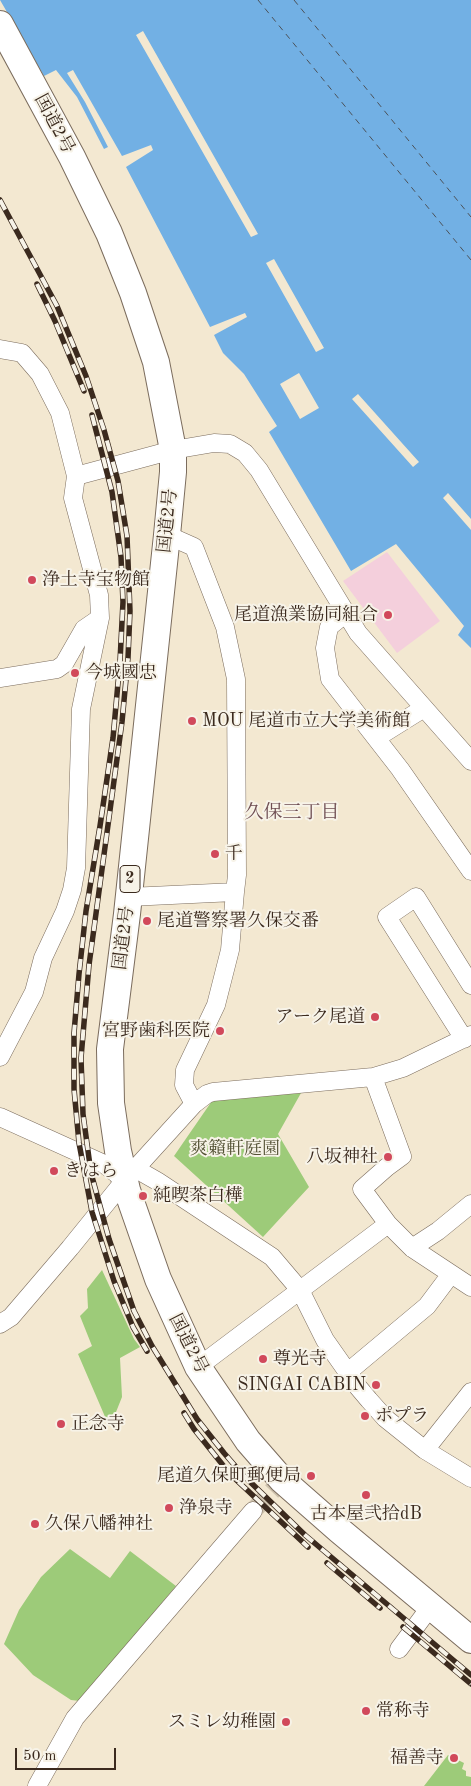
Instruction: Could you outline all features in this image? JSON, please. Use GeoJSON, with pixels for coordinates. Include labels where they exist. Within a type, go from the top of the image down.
{"type":"FeatureCollection","features":[{"type":"Feature","properties":{"kind":"highway","name":"国道2号"},"geometry":{"type":"LineString","coordinates":[[0,24],[72,157],[109,233],[133,293],[156,362],[172,450],[173,472],[129,897],[110,1049],[112,1103],[118,1151],[130,1174],[147,1251],[198,1367],[277,1485],[338,1530],[471,1640]]}},
{"type":"Feature","properties":{"kind":"street"},"geometry":{"type":"LineString","coordinates":[[0,349],[22,353],[40,374],[60,413],[76,476],[73,498],[99,595],[100,618],[81,709],[76,868],[72,890],[65,911],[43,958],[34,992],[0,1057]]}},
{"type":"Feature","properties":{"kind":"street"},"geometry":{"type":"LineString","coordinates":[[76,476],[172,450],[230,444],[245,453],[259,470],[358,633],[471,761]]}},
{"type":"Feature","properties":{"kind":"street"},"geometry":{"type":"LineString","coordinates":[[166,535],[194,547],[225,627],[236,678],[236,892],[230,950],[216,1005],[185,1070],[184,1084],[194,1104]]}},
{"type":"Feature","properties":{"kind":"street"},"geometry":{"type":"LineString","coordinates":[[345,614],[329,627],[324,648],[330,678],[400,769],[471,871]]}},
{"type":"Feature","properties":{"kind":"street"},"geometry":{"type":"LineString","coordinates":[[0,678],[57,669],[64,664],[84,629],[100,618]]}},
{"type":"Feature","properties":{"kind":"street"},"geometry":{"type":"LineString","coordinates":[[376,738],[424,708]]}},
{"type":"Feature","properties":{"kind":"street"},"geometry":{"type":"LineString","coordinates":[[129,897],[236,892]]}},
{"type":"Feature","properties":{"kind":"street"},"geometry":{"type":"LineString","coordinates":[[0,1324],[11,1317],[130,1174],[194,1104],[207,1094],[373,1076],[403,1068],[468,1037],[387,917],[416,897],[471,985]]}},
{"type":"Feature","properties":{"kind":"street"},"geometry":{"type":"LineString","coordinates":[[373,1076],[402,1156],[362,1189],[388,1224],[412,1248],[471,1287]]}},
{"type":"Feature","properties":{"kind":"street"},"geometry":{"type":"LineString","coordinates":[[0,1117],[104,1164],[130,1174],[157,1181],[272,1258],[300,1290],[325,1340],[358,1387],[386,1418],[425,1450],[471,1478]]}},
{"type":"Feature","properties":{"kind":"street"},"geometry":{"type":"LineString","coordinates":[[412,1248],[470,1206]]}},
{"type":"Feature","properties":{"kind":"street"},"geometry":{"type":"LineString","coordinates":[[198,1367],[388,1224]]}},
{"type":"Feature","properties":{"kind":"street"},"geometry":{"type":"LineString","coordinates":[[348,1372],[427,1306],[451,1274]]}},
{"type":"Feature","properties":{"kind":"street"},"geometry":{"type":"LineString","coordinates":[[425,1450],[471,1392]]}},
{"type":"Feature","properties":{"kind":"street"},"geometry":{"type":"LineString","coordinates":[[37,1786],[74,1718],[253,1511]]}},
{"type":"Feature","properties":{"kind":"street"},"geometry":{"type":"LineString","coordinates":[[399,1649],[431,1606]]}},
{"type":"Feature","properties":{"kind":"shaded area"},"geometry":{"type":"Polygon","coordinates":[[[387,552],[440,621],[397,653],[343,581],[387,552]]]}},
{"type":"Feature","properties":{"kind":"green space","name":"爽籟軒庭園"},"geometry":{"type":"Polygon","coordinates":[[[301,1093],[278,1134],[309,1187],[263,1237],[174,1156],[214,1098],[301,1093]]]}},
{"type":"Feature","properties":{"kind":"green space"},"geometry":{"type":"Polygon","coordinates":[[[102,1270],[134,1339],[140,1347],[120,1358],[122,1397],[116,1412],[106,1419],[78,1354],[92,1346],[80,1316],[88,1308],[87,1289],[102,1270]]]}},
{"type":"Feature","properties":{"kind":"green space"},"geometry":{"type":"Polygon","coordinates":[[[70,1549],[110,1578],[130,1551],[176,1586],[80,1701],[71,1700],[33,1675],[4,1644],[19,1610],[41,1577],[70,1549]]]}},
{"type":"Feature","properties":{"kind":"green space"},"geometry":{"type":"Polygon","coordinates":[[[448,1755],[464,1763],[462,1769],[466,1771],[466,1776],[471,1777],[471,1786],[424,1786],[448,1755]]]}},
{"type":"Feature","properties":{"kind":"water"},"geometry":{"type":"Polygon","coordinates":[[[0,0],[471,0],[471,648],[458,635],[464,626],[396,544],[351,571],[269,432],[277,426],[244,374],[223,353],[214,335],[247,317],[245,313],[210,327],[126,167],[153,150],[151,145],[122,156],[73,70],[67,73],[85,102],[108,147],[104,149],[77,97],[56,70],[44,76],[0,0]]]}},
{"type":"Feature","properties":{"kind":"pier"},"geometry":{"type":"Polygon","coordinates":[[[143,31],[258,234],[251,237],[136,35],[143,31]]]}},
{"type":"Feature","properties":{"kind":"pier"},"geometry":{"type":"Polygon","coordinates":[[[274,259],[324,348],[316,352],[266,263],[274,259]]]}},
{"type":"Feature","properties":{"kind":"pier"},"geometry":{"type":"Polygon","coordinates":[[[299,373],[319,408],[300,419],[280,384],[299,373]]]}},
{"type":"Feature","properties":{"kind":"pier"},"geometry":{"type":"Polygon","coordinates":[[[358,394],[419,462],[413,467],[352,399],[358,394]]]}},
{"type":"Feature","properties":{"kind":"pier"},"geometry":{"type":"Polygon","coordinates":[[[448,493],[471,519],[471,530],[443,498],[448,493]]]}},
{"type":"Feature","properties":{"kind":"ferry route"},"geometry":{"type":"LineString","coordinates":[[258,0],[471,260]]}},
{"type":"Feature","properties":{"kind":"ferry route"},"geometry":{"type":"LineString","coordinates":[[294,0],[471,217]]}},
{"type":"Feature","properties":{"kind":"tunnel"},"geometry":{"type":"LineString","coordinates":[[253,1511],[273,1490]]}},
{"type":"Feature","properties":{"kind":"railway"},"geometry":{"type":"LineString","coordinates":[[0,200],[57,306],[86,376],[118,481],[127,536],[130,611],[128,658],[122,722],[89,965],[81,1058],[83,1114],[91,1173],[109,1239],[134,1311],[152,1346],[197,1419],[224,1453],[243,1475],[305,1535],[471,1675]]}},
{"type":"Feature","properties":{"kind":"railway"},"geometry":{"type":"LineString","coordinates":[[37,284],[55,321],[84,391]]}},
{"type":"Feature","properties":{"kind":"railway"},"geometry":{"type":"LineString","coordinates":[[92,415],[112,492],[121,557],[123,602],[113,738],[86,911],[79,974],[74,1033],[74,1089],[79,1143],[92,1212],[114,1281],[133,1327],[147,1351]]}},
{"type":"Feature","properties":{"kind":"railway"},"geometry":{"type":"LineString","coordinates":[[184,1413],[194,1429],[230,1474],[308,1547]]}},
{"type":"Feature","properties":{"kind":"railway"},"geometry":{"type":"LineString","coordinates":[[327,1563],[380,1608]]}},
{"type":"Feature","properties":{"kind":"railway"},"geometry":{"type":"LineString","coordinates":[[403,1627],[471,1684]]}},
{"type":"Feature","properties":{"kind":"place","name":"浄土寺宝物館"},"geometry":{"type":"Point","coordinates":[32,580]}},
{"type":"Feature","properties":{"kind":"place","name":"尾道漁業協同組合"},"geometry":{"type":"Point","coordinates":[388,615]}},
{"type":"Feature","properties":{"kind":"place","name":"今城國忠"},"geometry":{"type":"Point","coordinates":[75,673]}},
{"type":"Feature","properties":{"kind":"place","name":"MOU 尾道市立大学美術館"},"geometry":{"type":"Point","coordinates":[192,721]}},
{"type":"Feature","properties":{"kind":"place","name":"千"},"geometry":{"type":"Point","coordinates":[215,854]}},
{"type":"Feature","properties":{"kind":"place","name":"尾道警察署久保交番"},"geometry":{"type":"Point","coordinates":[147,921]}},
{"type":"Feature","properties":{"kind":"place","name":"アーク尾道"},"geometry":{"type":"Point","coordinates":[375,1017]}},
{"type":"Feature","properties":{"kind":"place","name":"宮野歯科医院"},"geometry":{"type":"Point","coordinates":[220,1031]}},
{"type":"Feature","properties":{"kind":"place","name":"八坂神社"},"geometry":{"type":"Point","coordinates":[388,1157]}},
{"type":"Feature","properties":{"kind":"place","name":"きはら"},"geometry":{"type":"Point","coordinates":[54,1171]}},
{"type":"Feature","properties":{"kind":"place","name":"純喫茶白樺"},"geometry":{"type":"Point","coordinates":[143,1196]}},
{"type":"Feature","properties":{"kind":"place","name":"尊光寺"},"geometry":{"type":"Point","coordinates":[263,1359]}},
{"type":"Feature","properties":{"kind":"place","name":"SINGAI CABIN"},"geometry":{"type":"Point","coordinates":[376,1385]}},
{"type":"Feature","properties":{"kind":"place","name":"ポプラ"},"geometry":{"type":"Point","coordinates":[365,1416]}},
{"type":"Feature","properties":{"kind":"place","name":"正念寺"},"geometry":{"type":"Point","coordinates":[61,1424]}},
{"type":"Feature","properties":{"kind":"place","name":"尾道久保町郵便局"},"geometry":{"type":"Point","coordinates":[311,1476]}},
{"type":"Feature","properties":{"kind":"place","name":"古本屋弐拾dB"},"geometry":{"type":"Point","coordinates":[366,1495]}},
{"type":"Feature","properties":{"kind":"place","name":"浄泉寺"},"geometry":{"type":"Point","coordinates":[169,1508]}},
{"type":"Feature","properties":{"kind":"place","name":"久保八幡神社"},"geometry":{"type":"Point","coordinates":[35,1524]}},
{"type":"Feature","properties":{"kind":"place","name":"常称寺"},"geometry":{"type":"Point","coordinates":[366,1711]}},
{"type":"Feature","properties":{"kind":"place","name":"スミレ幼稚園"},"geometry":{"type":"Point","coordinates":[286,1722]}},
{"type":"Feature","properties":{"kind":"place","name":"福善寺"},"geometry":{"type":"Point","coordinates":[454,1758]}},
{"type":"Feature","properties":{"kind":"district","name":"久保三丁目"},"geometry":{"type":"Point","coordinates":[292,813]}}]}
